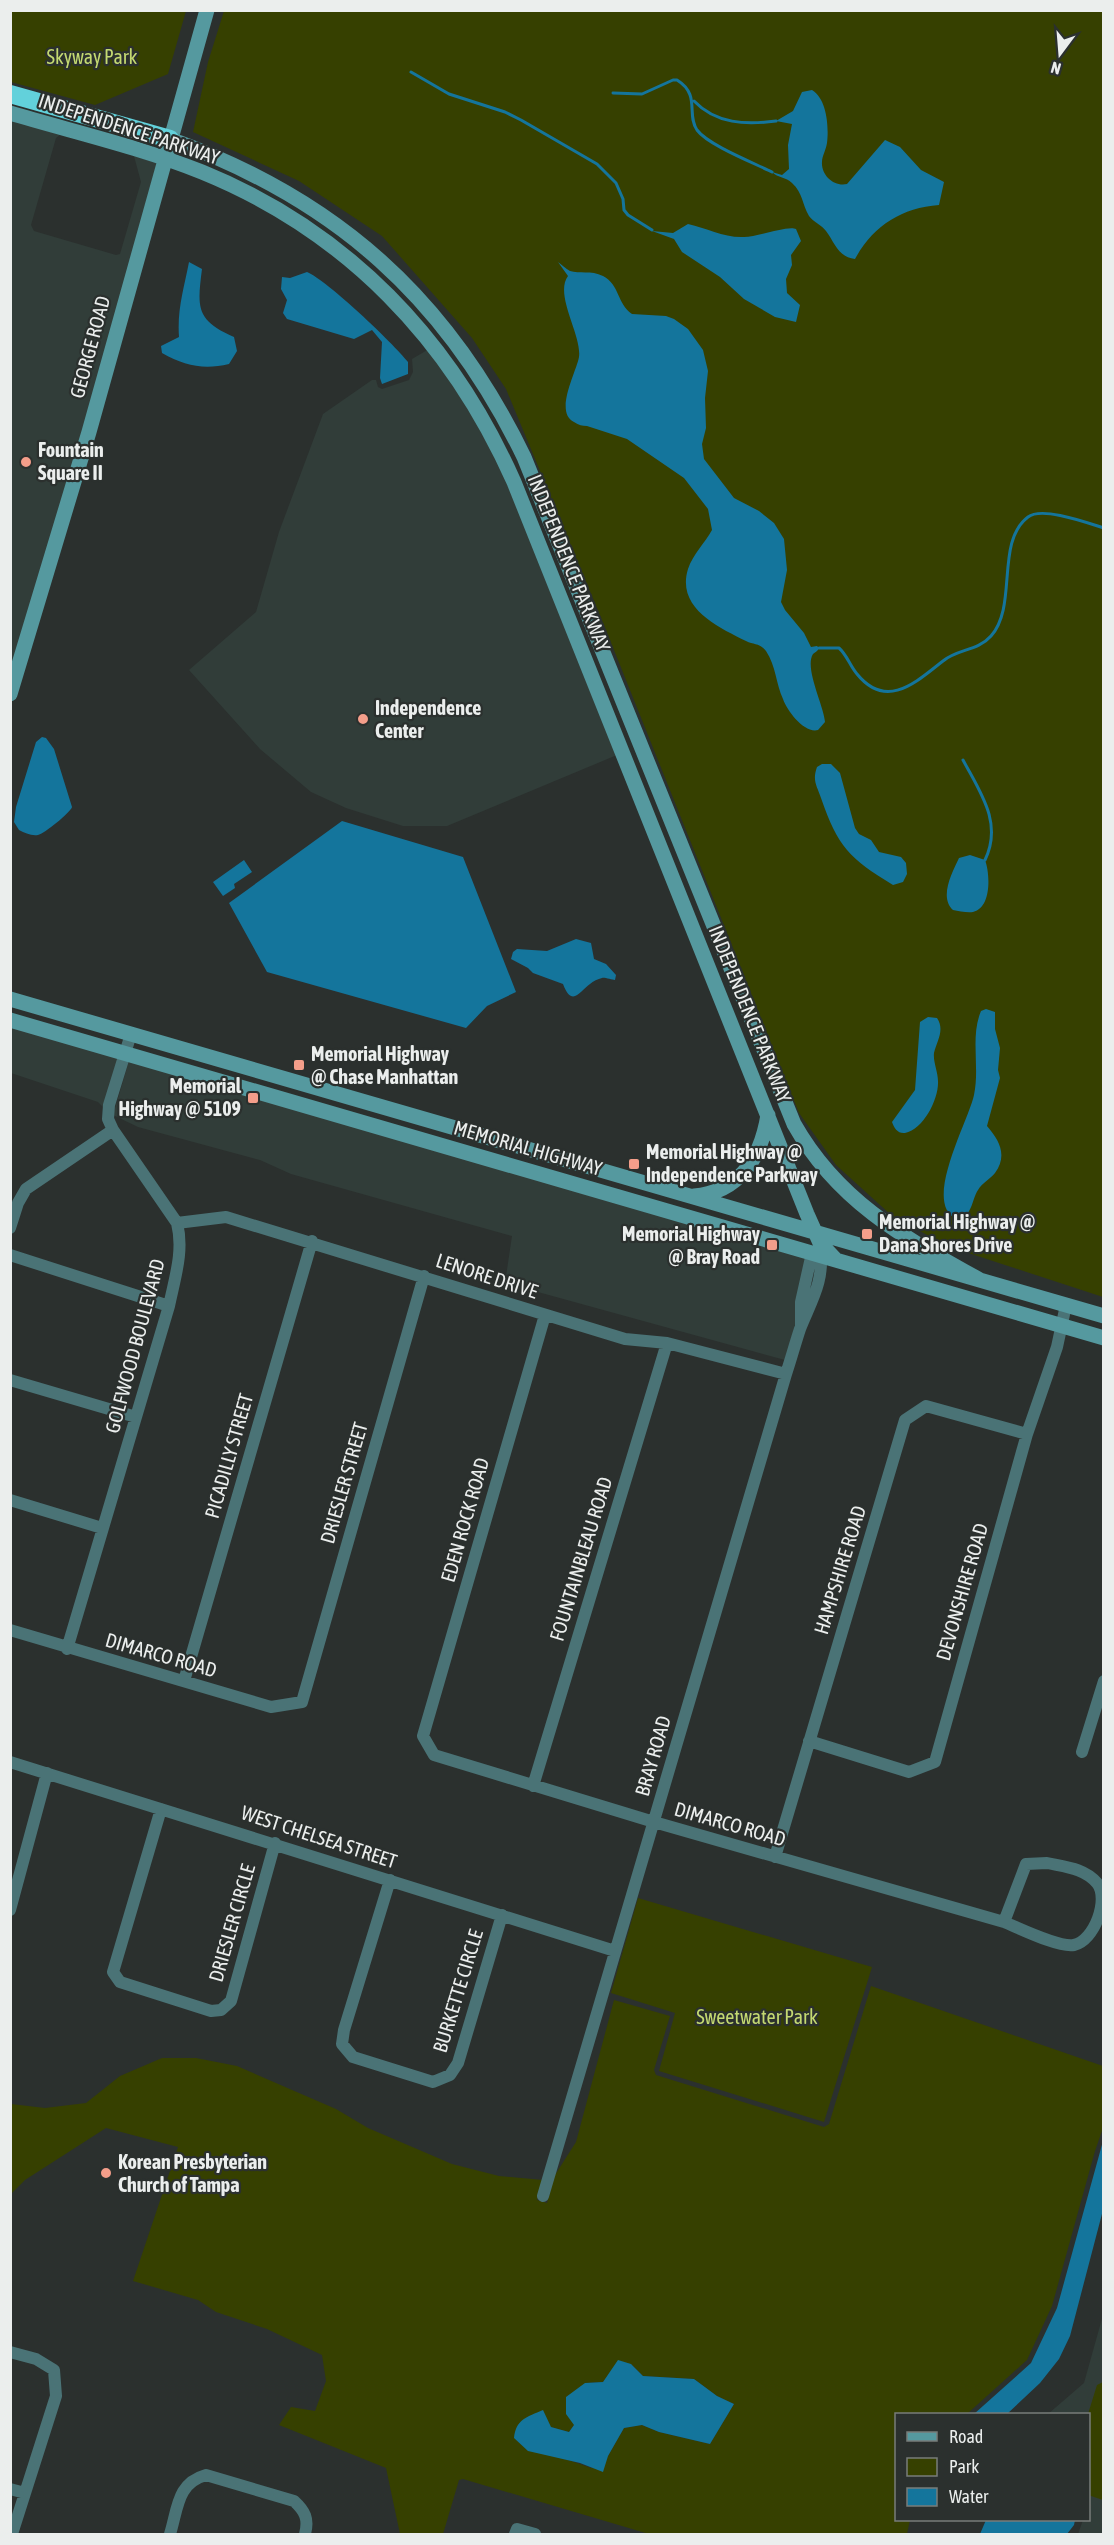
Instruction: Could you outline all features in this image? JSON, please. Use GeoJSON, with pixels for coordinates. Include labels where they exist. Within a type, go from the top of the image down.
{"type":"FeatureCollection","features":[{"type":"Feature","properties":{"kind":"highway"},"geometry":{"type":"LineString","coordinates":[[10,94],[170,139]]}},
{"type":"Feature","properties":{"kind":"main road","name":"GEORGE ROAD"},"geometry":{"type":"LineString","coordinates":[[10,694],[94,414],[207,10]]}},
{"type":"Feature","properties":{"kind":"main road","name":"INDEPENDENCE PARKWAY"},"geometry":{"type":"LineString","coordinates":[[10,113],[164,159],[208,175],[251,195],[284,213],[332,246],[369,276],[422,330],[464,387],[487,426],[514,482],[768,1115],[819,1251],[836,1260],[1061,1326]]}},
{"type":"Feature","properties":{"kind":"main road","name":"INDEPENDENCE PARKWAY"},"geometry":{"type":"LineString","coordinates":[[170,139],[244,169],[320,213],[398,276],[436,316],[468,358],[500,408],[524,457],[794,1124],[826,1170],[870,1213],[917,1245],[980,1280]]}},
{"type":"Feature","properties":{"kind":"main road","name":"MEMORIAL HIGHWAY"},"geometry":{"type":"LineString","coordinates":[[10,999],[1104,1316]]}},
{"type":"Feature","properties":{"kind":"main road","name":"MEMORIAL HIGHWAY"},"geometry":{"type":"LineString","coordinates":[[10,1020],[488,1159],[819,1251]]}},
{"type":"Feature","properties":{"kind":"main road"},"geometry":{"type":"LineString","coordinates":[[327,1112],[333,1092]]}},
{"type":"Feature","properties":{"kind":"main road"},"geometry":{"type":"LineString","coordinates":[[692,1196],[732,1182],[749,1167],[760,1150],[768,1115]]}},
{"type":"Feature","properties":{"kind":"main road"},"geometry":{"type":"LineString","coordinates":[[488,1159],[493,1139]]}},
{"type":"Feature","properties":{"kind":"main road"},"geometry":{"type":"LineString","coordinates":[[632,1200],[638,1181]]}},
{"type":"Feature","properties":{"kind":"main road"},"geometry":{"type":"LineString","coordinates":[[819,1251],[854,1244]]}},
{"type":"Feature","properties":{"kind":"main road"},"geometry":{"type":"LineString","coordinates":[[1061,1326],[1104,1338]]}},
{"type":"Feature","properties":{"kind":"street","name":"GOLFWOOD BOULEVARD"},"geometry":{"type":"LineString","coordinates":[[67,1648],[169,1306],[180,1259],[181,1240],[177,1223],[113,1130],[108,1119],[109,1105],[131,1034]]}},
{"type":"Feature","properties":{"kind":"street"},"geometry":{"type":"LineString","coordinates":[[10,1228],[18,1203],[26,1188],[113,1130]]}},
{"type":"Feature","properties":{"kind":"street","name":"LENORE DRIVE"},"geometry":{"type":"LineString","coordinates":[[177,1223],[226,1217],[312,1241],[545,1316],[625,1339],[667,1343],[786,1374]]}},
{"type":"Feature","properties":{"kind":"street","name":"PICADILLY STREET"},"geometry":{"type":"LineString","coordinates":[[184,1681],[312,1241]]}},
{"type":"Feature","properties":{"kind":"street","name":"BRAY ROAD"},"geometry":{"type":"LineString","coordinates":[[543,2196],[801,1327],[801,1302],[819,1251]]}},
{"type":"Feature","properties":{"kind":"street"},"geometry":{"type":"LineString","coordinates":[[10,1255],[169,1306]]}},
{"type":"Feature","properties":{"kind":"street","name":"DRIESLER STREET"},"geometry":{"type":"LineString","coordinates":[[302,1702],[424,1276]]}},
{"type":"Feature","properties":{"kind":"street","name":"DEVONSHIRE ROAD"},"geometry":{"type":"LineString","coordinates":[[808,1741],[909,1772],[935,1762],[1027,1434],[1057,1347],[1066,1305]]}},
{"type":"Feature","properties":{"kind":"street","name":"EDEN ROCK ROAD"},"geometry":{"type":"LineString","coordinates":[[423,1736],[545,1316]]}},
{"type":"Feature","properties":{"kind":"street","name":"FOUNTAINBLEAU ROAD"},"geometry":{"type":"LineString","coordinates":[[533,1786],[667,1343]]}},
{"type":"Feature","properties":{"kind":"street"},"geometry":{"type":"LineString","coordinates":[[10,1380],[136,1417]]}},
{"type":"Feature","properties":{"kind":"street","name":"HAMPSHIRE ROAD"},"geometry":{"type":"LineString","coordinates":[[775,1857],[905,1420],[926,1406],[1027,1434]]}},
{"type":"Feature","properties":{"kind":"street"},"geometry":{"type":"LineString","coordinates":[[10,1500],[102,1528]]}},
{"type":"Feature","properties":{"kind":"street","name":"DIMARCO ROAD"},"geometry":{"type":"LineString","coordinates":[[10,1630],[272,1707],[302,1702]]}},
{"type":"Feature","properties":{"kind":"street"},"geometry":{"type":"LineString","coordinates":[[1082,1752],[1102,1687]]}},
{"type":"Feature","properties":{"kind":"street","name":"DIMARCO ROAD"},"geometry":{"type":"LineString","coordinates":[[423,1736],[434,1755],[654,1822],[1004,1922],[1058,1942],[1073,1945],[1085,1940],[1098,1918],[1102,1893],[1098,1884],[1082,1870],[1047,1863],[1026,1864],[1004,1922]]}},
{"type":"Feature","properties":{"kind":"street","name":"WEST CHELSEA STREET"},"geometry":{"type":"LineString","coordinates":[[10,1762],[615,1951]]}},
{"type":"Feature","properties":{"kind":"street"},"geometry":{"type":"LineString","coordinates":[[10,1911],[47,1773]]}},
{"type":"Feature","properties":{"kind":"street","name":"DRIESLER CIRCLE"},"geometry":{"type":"LineString","coordinates":[[161,1809],[113,1972],[120,1982],[211,2011],[221,2010],[231,2001],[275,1843]]}},
{"type":"Feature","properties":{"kind":"street","name":"BURKETTE CIRCLE"},"geometry":{"type":"LineString","coordinates":[[390,1880],[342,2044],[353,2057],[433,2082],[450,2075],[458,2063],[502,1915]]}},
{"type":"Feature","properties":{"kind":"street"},"geometry":{"type":"LineString","coordinates":[[10,2352],[36,2359],[54,2370],[56,2396],[12,2535]]}},
{"type":"Feature","properties":{"kind":"street"},"geometry":{"type":"LineString","coordinates":[[170,2535],[184,2487],[194,2478],[206,2475],[294,2501],[305,2511],[307,2526],[305,2535]]}},
{"type":"Feature","properties":{"kind":"street"},"geometry":{"type":"LineString","coordinates":[[10,2489],[24,2493]]}},
{"type":"Feature","properties":{"kind":"street"},"geometry":{"type":"LineString","coordinates":[[515,2535],[517,2529],[535,2535]]}},
{"type":"Feature","properties":{"kind":"shaded area"},"geometry":{"type":"Polygon","coordinates":[[[11,120],[61,134],[56,138],[31,225],[34,231],[116,255],[120,254],[141,182],[134,156],[157,163],[88,413],[11,675],[11,120]]]}},
{"type":"Feature","properties":{"kind":"shaded area"},"geometry":{"type":"Polygon","coordinates":[[[429,349],[445,370],[497,459],[617,755],[447,826],[403,826],[346,808],[311,792],[260,749],[189,670],[256,612],[279,532],[323,414],[372,380],[376,380],[378,387],[382,389],[409,380],[413,372],[412,359],[429,349]]]}},
{"type":"Feature","properties":{"kind":"shaded area"},"geometry":{"type":"Polygon","coordinates":[[[10,1026],[119,1058],[103,1107],[98,1102],[11,1073],[10,1026]]]}},
{"type":"Feature","properties":{"kind":"shaded area"},"geometry":{"type":"Polygon","coordinates":[[[129,1061],[806,1257],[796,1301],[795,1326],[785,1360],[505,1283],[512,1236],[291,1174],[260,1160],[138,1127],[113,1115],[129,1061]]]}},
{"type":"Feature","properties":{"kind":"shaded area"},"geometry":{"type":"Polygon","coordinates":[[[1103,2315],[1103,2534],[1078,2534],[1083,2521],[1090,2521],[1090,2413],[1049,2413],[1084,2383],[1103,2315]]]}},
{"type":"Feature","properties":{"kind":"green space","name":"Skyway Park"},"geometry":{"type":"Polygon","coordinates":[[[10,11],[186,11],[168,74],[95,105],[11,82],[10,11]]]}},
{"type":"Feature","properties":{"kind":"green space"},"geometry":{"type":"Polygon","coordinates":[[[224,11],[1103,11],[1103,1297],[947,1246],[891,1215],[836,1165],[799,1113],[604,625],[506,389],[472,338],[382,236],[299,181],[193,132],[208,62],[224,11]]]}},
{"type":"Feature","properties":{"kind":"green space","name":"Sweetwater Park"},"geometry":{"type":"Polygon","coordinates":[[[638,1898],[872,1967],[824,2122],[659,2071],[675,2013],[611,1993],[638,1898]]]}},
{"type":"Feature","properties":{"kind":"green space"},"geometry":{"type":"Polygon","coordinates":[[[871,1986],[1103,2066],[1103,2128],[1052,2306],[1027,2360],[968,2413],[895,2413],[895,2521],[910,2521],[907,2534],[649,2534],[463,2479],[459,2480],[443,2534],[400,2534],[386,2468],[279,2425],[291,2407],[315,2411],[326,2381],[322,2355],[267,2329],[216,2312],[198,2300],[133,2281],[178,2147],[106,2128],[25,2180],[11,2194],[11,2104],[45,2108],[86,2103],[120,2076],[162,2058],[196,2058],[237,2066],[336,2109],[368,2128],[452,2164],[499,2176],[543,2180],[537,2200],[547,2203],[555,2175],[576,2142],[614,2000],[670,2016],[654,2070],[656,2075],[824,2127],[829,2124],[871,1986]],[[631,2364],[610,2373],[603,2382],[585,2383],[574,2425],[569,2432],[551,2427],[560,2457],[591,2468],[608,2456],[624,2428],[642,2425],[659,2432],[710,2444],[734,2404],[717,2396],[694,2379],[643,2376],[631,2364]]]}},
{"type":"Feature","properties":{"kind":"green space"},"geometry":{"type":"Polygon","coordinates":[[[1103,2382],[1103,2500],[1090,2496],[1088,2413],[1097,2385],[1103,2382]]]}},
{"type":"Feature","properties":{"kind":"water"},"geometry":{"type":"Polygon","coordinates":[[[812,90],[821,100],[826,114],[828,136],[822,167],[833,182],[847,184],[885,140],[900,147],[921,170],[944,182],[939,205],[912,210],[879,228],[862,247],[855,259],[841,252],[824,229],[811,218],[792,183],[772,172],[782,175],[789,169],[788,145],[792,124],[776,121],[793,111],[802,92],[812,90]]]}},
{"type":"Feature","properties":{"kind":"water"},"geometry":{"type":"Polygon","coordinates":[[[688,224],[737,237],[796,229],[801,241],[791,255],[792,265],[786,279],[787,293],[800,305],[796,322],[775,317],[744,299],[720,277],[682,252],[674,239],[652,231],[673,233],[688,224]]]}},
{"type":"Feature","properties":{"kind":"water"},"geometry":{"type":"Polygon","coordinates":[[[189,262],[202,269],[200,303],[206,318],[212,325],[234,337],[237,351],[229,364],[211,367],[195,366],[162,353],[161,346],[179,337],[180,308],[189,262]]]}},
{"type":"Feature","properties":{"kind":"water"},"geometry":{"type":"Polygon","coordinates":[[[558,262],[570,271],[594,273],[609,280],[627,310],[632,314],[666,316],[674,319],[688,329],[703,350],[708,371],[705,398],[706,428],[702,444],[704,459],[734,498],[759,511],[774,523],[784,539],[787,570],[781,602],[804,633],[811,647],[819,648],[811,660],[825,722],[818,730],[808,729],[802,725],[788,709],[772,663],[764,648],[712,622],[694,605],[688,595],[686,583],[688,569],[712,530],[708,509],[684,478],[627,439],[579,425],[568,417],[566,401],[579,357],[579,348],[564,294],[568,276],[558,262]]]}},
{"type":"Feature","properties":{"kind":"water"},"geometry":{"type":"Polygon","coordinates":[[[307,272],[330,287],[389,341],[408,362],[408,374],[382,384],[380,378],[382,342],[372,330],[354,339],[287,319],[283,313],[287,300],[281,289],[282,277],[290,278],[307,272]]]}},
{"type":"Feature","properties":{"kind":"water"},"geometry":{"type":"Polygon","coordinates":[[[42,737],[46,738],[54,749],[72,807],[51,827],[41,834],[33,835],[19,830],[14,822],[16,807],[36,742],[42,737]]]}},
{"type":"Feature","properties":{"kind":"water"},"geometry":{"type":"Polygon","coordinates":[[[822,764],[831,764],[840,773],[855,828],[859,834],[871,840],[879,852],[901,857],[906,863],[907,874],[903,882],[893,885],[878,876],[855,859],[840,840],[827,815],[816,783],[817,767],[822,764]]]}},
{"type":"Feature","properties":{"kind":"water"},"geometry":{"type":"Polygon","coordinates":[[[342,821],[463,857],[516,992],[487,1006],[466,1028],[267,972],[229,903],[342,821]]]}},
{"type":"Feature","properties":{"kind":"water"},"geometry":{"type":"Polygon","coordinates":[[[970,855],[985,860],[988,889],[984,904],[973,912],[953,910],[947,898],[948,885],[959,858],[970,855]]]}},
{"type":"Feature","properties":{"kind":"water"},"geometry":{"type":"Polygon","coordinates":[[[244,860],[252,872],[234,884],[235,888],[223,896],[213,882],[244,860]]]}},
{"type":"Feature","properties":{"kind":"water"},"geometry":{"type":"Polygon","coordinates":[[[576,939],[591,943],[594,959],[606,964],[616,975],[615,980],[603,978],[597,980],[573,996],[566,991],[563,984],[533,973],[511,959],[513,952],[517,949],[547,951],[576,939]]]}},
{"type":"Feature","properties":{"kind":"water"},"geometry":{"type":"Polygon","coordinates":[[[986,1009],[995,1012],[995,1029],[1000,1048],[998,1070],[1000,1078],[987,1126],[998,1142],[1001,1160],[995,1173],[978,1190],[969,1211],[957,1219],[947,1211],[944,1197],[945,1180],[974,1095],[976,1031],[981,1011],[986,1009]]]}},
{"type":"Feature","properties":{"kind":"water"},"geometry":{"type":"Polygon","coordinates":[[[928,1017],[937,1018],[940,1027],[940,1036],[934,1053],[938,1088],[933,1104],[924,1119],[912,1130],[900,1133],[892,1122],[915,1090],[920,1022],[928,1017]]]}},
{"type":"Feature","properties":{"kind":"water"},"geometry":{"type":"Polygon","coordinates":[[[1103,2141],[1103,2210],[1070,2336],[1059,2359],[1040,2383],[1008,2413],[975,2413],[1031,2363],[1057,2308],[1103,2141]]]}},
{"type":"Feature","properties":{"kind":"water"},"geometry":{"type":"Polygon","coordinates":[[[618,2360],[631,2364],[643,2376],[694,2379],[717,2396],[734,2404],[710,2444],[659,2432],[642,2425],[624,2428],[608,2456],[603,2472],[580,2463],[528,2451],[514,2438],[520,2423],[543,2410],[551,2427],[569,2432],[574,2425],[566,2414],[566,2397],[585,2383],[603,2382],[618,2360]]]}},
{"type":"Feature","properties":{"kind":"water"},"geometry":{"type":"Polygon","coordinates":[[[986,2521],[1075,2521],[1067,2534],[980,2534],[986,2521]]]}},
{"type":"Feature","properties":{"kind":"waterway"},"geometry":{"type":"LineString","coordinates":[[411,72],[449,94],[505,112],[597,164],[616,183],[623,199],[624,210],[628,215],[652,230]]}},
{"type":"Feature","properties":{"kind":"waterway"},"geometry":{"type":"LineString","coordinates":[[613,93],[642,94],[677,80],[689,92],[694,124],[703,136],[721,148],[772,172]]}},
{"type":"Feature","properties":{"kind":"waterway"},"geometry":{"type":"LineString","coordinates":[[694,101],[712,114],[732,121],[754,123],[776,121]]}},
{"type":"Feature","properties":{"kind":"waterway"},"geometry":{"type":"LineString","coordinates":[[819,648],[839,648],[852,668],[868,685],[879,690],[902,689],[923,677],[949,657],[980,645],[991,636],[1004,608],[1012,542],[1018,528],[1028,517],[1035,514],[1054,514],[1104,528]]}},
{"type":"Feature","properties":{"kind":"waterway"},"geometry":{"type":"LineString","coordinates":[[963,760],[982,796],[990,821],[992,833],[985,860]]}},
{"type":"Feature","properties":{"kind":"place","name":"Fountain Square II"},"geometry":{"type":"Point","coordinates":[26,462]}},
{"type":"Feature","properties":{"kind":"place","name":"Independence Center"},"geometry":{"type":"Point","coordinates":[363,719]}},
{"type":"Feature","properties":{"kind":"place","name":"Memorial Highway @ Chase Manhattan"},"geometry":{"type":"Point","coordinates":[299,1065]}},
{"type":"Feature","properties":{"kind":"place","name":"Memorial Highway @ 5109"},"geometry":{"type":"Point","coordinates":[253,1098]}},
{"type":"Feature","properties":{"kind":"place","name":"Memorial Highway @ Independence Parkway"},"geometry":{"type":"Point","coordinates":[634,1164]}},
{"type":"Feature","properties":{"kind":"place","name":"Memorial Highway @ Dana Shores Drive"},"geometry":{"type":"Point","coordinates":[867,1234]}},
{"type":"Feature","properties":{"kind":"place","name":"Memorial Highway @ Bray Road"},"geometry":{"type":"Point","coordinates":[772,1245]}},
{"type":"Feature","properties":{"kind":"place","name":"Korean Presbyterian Church of Tampa"},"geometry":{"type":"Point","coordinates":[106,2173]}}]}
